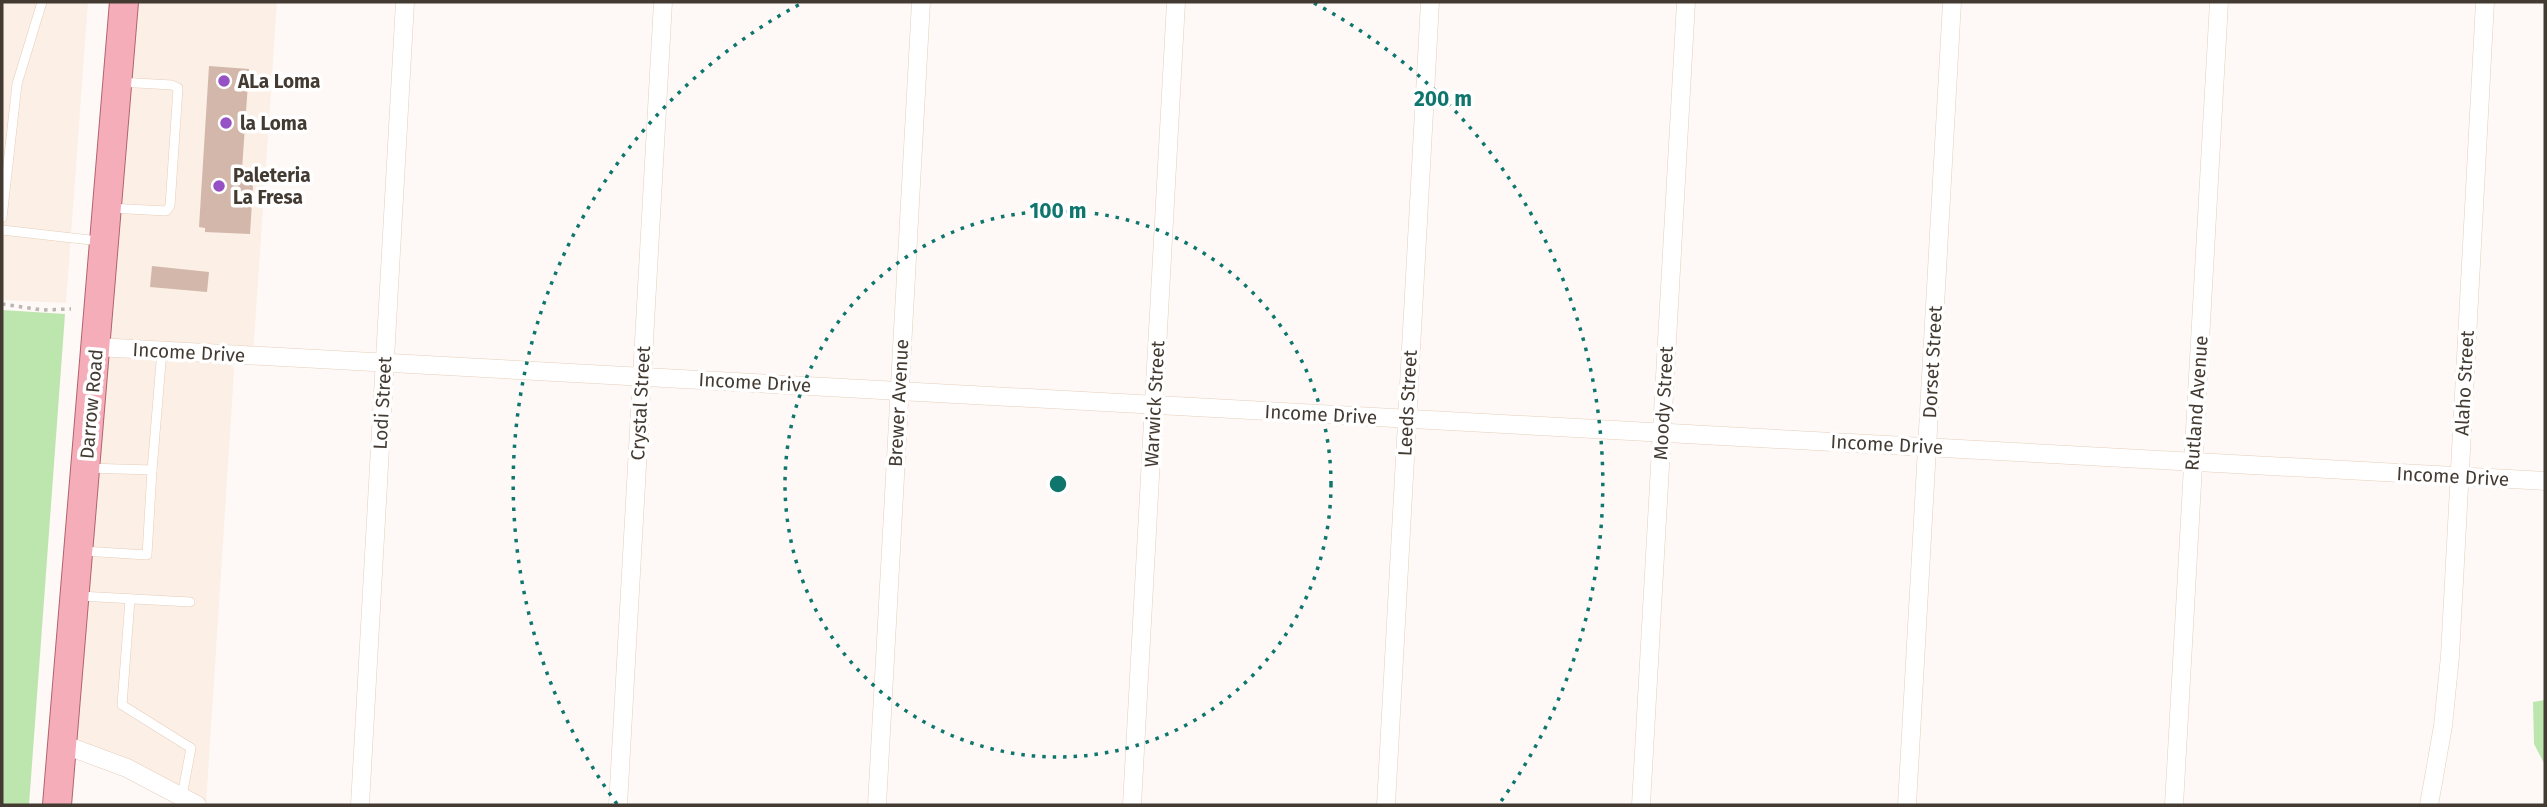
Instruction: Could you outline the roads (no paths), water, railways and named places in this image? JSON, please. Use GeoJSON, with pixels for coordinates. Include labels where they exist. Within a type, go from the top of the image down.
{"type":"FeatureCollection","features":[{"type":"Feature","properties":{"kind":"main road","name":"Darrow Road"},"geometry":{"type":"LineString","coordinates":[[57,805],[124,2]]}},
{"type":"Feature","properties":{"kind":"street","name":"Lodi Street"},"geometry":{"type":"LineString","coordinates":[[360,805],[405,2]]}},
{"type":"Feature","properties":{"kind":"street","name":"Crystal Street"},"geometry":{"type":"LineString","coordinates":[[618,805],[663,2]]}},
{"type":"Feature","properties":{"kind":"street","name":"Brewer Avenue"},"geometry":{"type":"LineString","coordinates":[[877,805],[921,2]]}},
{"type":"Feature","properties":{"kind":"street","name":"Warwick Street"},"geometry":{"type":"LineString","coordinates":[[1132,805],[1175,2]]}},
{"type":"Feature","properties":{"kind":"street","name":"Leeds Street"},"geometry":{"type":"LineString","coordinates":[[1386,805],[1430,2]]}},
{"type":"Feature","properties":{"kind":"street","name":"Moody Street"},"geometry":{"type":"LineString","coordinates":[[1641,805],[1686,2]]}},
{"type":"Feature","properties":{"kind":"street","name":"Dorset Street"},"geometry":{"type":"LineString","coordinates":[[1907,805],[1952,2]]}},
{"type":"Feature","properties":{"kind":"street","name":"Rutland Avenue"},"geometry":{"type":"LineString","coordinates":[[2174,805],[2219,2]]}},
{"type":"Feature","properties":{"kind":"street","name":"Alaho Street"},"geometry":{"type":"LineString","coordinates":[[2429,805],[2443,726],[2450,656],[2485,2]]}},
{"type":"Feature","properties":{"kind":"street","name":"Income Drive"},"geometry":{"type":"LineString","coordinates":[[97,347],[2545,481]]}},
{"type":"Feature","properties":{"kind":"street"},"geometry":{"type":"LineString","coordinates":[[62,744],[127,768],[190,801]]}},
{"type":"Feature","properties":{"kind":"lane"},"geometry":{"type":"LineString","coordinates":[[2,218],[17,84],[42,2]]}},
{"type":"Feature","properties":{"kind":"lane"},"geometry":{"type":"LineString","coordinates":[[107,208],[166,211],[170,206],[178,88],[172,85],[118,82]]}},
{"type":"Feature","properties":{"kind":"lane"},"geometry":{"type":"LineString","coordinates":[[2,230],[104,242]]}},
{"type":"Feature","properties":{"kind":"lane"},"geometry":{"type":"LineString","coordinates":[[78,551],[147,555],[162,350]]}},
{"type":"Feature","properties":{"kind":"lane"},"geometry":{"type":"LineString","coordinates":[[85,468],[152,470]]}},
{"type":"Feature","properties":{"kind":"lane"},"geometry":{"type":"LineString","coordinates":[[74,596],[190,602]]}},
{"type":"Feature","properties":{"kind":"lane"},"geometry":{"type":"LineString","coordinates":[[130,599],[122,705],[191,748],[190,801]]}},
{"type":"Feature","properties":{"kind":"place","name":"ALa Loma"},"geometry":{"type":"Point","coordinates":[224,81]}},
{"type":"Feature","properties":{"kind":"place","name":"la Loma"},"geometry":{"type":"Point","coordinates":[226,123]}},
{"type":"Feature","properties":{"kind":"place","name":"Paleteria La Fresa"},"geometry":{"type":"Point","coordinates":[219,186]}}]}
